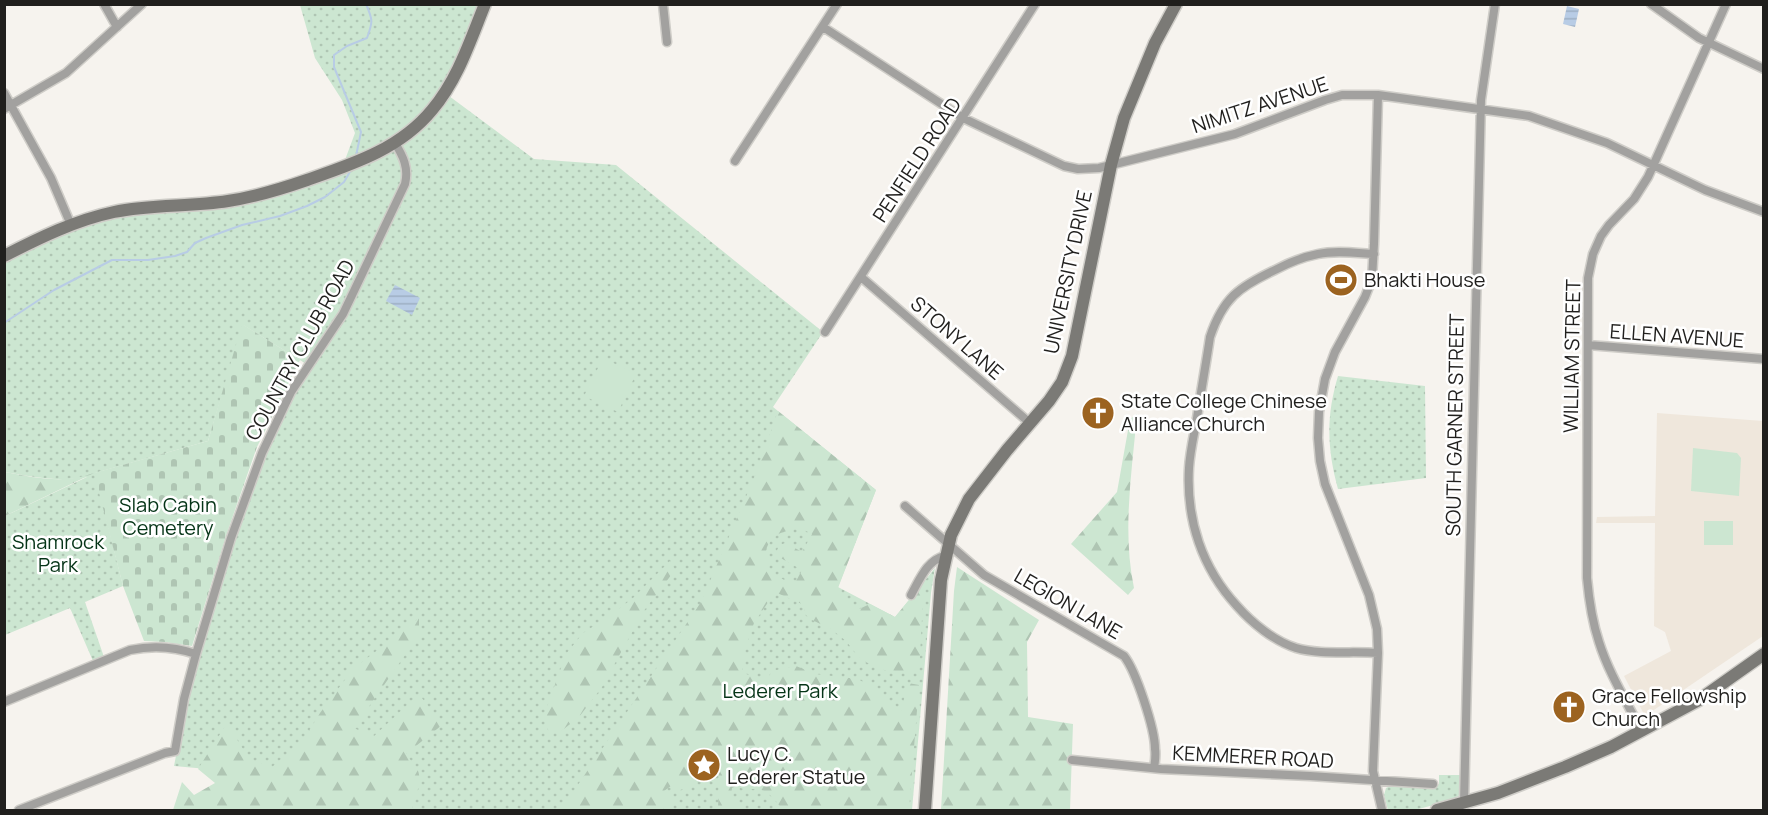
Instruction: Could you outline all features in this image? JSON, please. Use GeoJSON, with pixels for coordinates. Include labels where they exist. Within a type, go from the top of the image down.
{"type":"FeatureCollection","features":[{"type":"Feature","properties":{"kind":"main road"},"geometry":{"type":"LineString","coordinates":[[4,256],[71,225],[114,212],[229,201],[285,187],[366,158],[394,143],[424,120],[445,93],[460,66],[485,4]]}},
{"type":"Feature","properties":{"kind":"main road","name":"UNIVERSITY DRIVE"},"geometry":{"type":"LineString","coordinates":[[925,810],[940,580],[948,543],[961,513],[977,488],[1006,450],[1031,424],[1062,382],[1072,356],[1111,165],[1124,118],[1143,68],[1176,4]]}},
{"type":"Feature","properties":{"kind":"main road"},"geometry":{"type":"LineString","coordinates":[[1437,810],[1465,807],[1558,770],[1642,732],[1699,700],[1764,654]]}},
{"type":"Feature","properties":{"kind":"street"},"geometry":{"type":"LineString","coordinates":[[104,4],[117,27]]}},
{"type":"Feature","properties":{"kind":"street"},"geometry":{"type":"LineString","coordinates":[[8,107],[66,74],[141,4]]}},
{"type":"Feature","properties":{"kind":"street"},"geometry":{"type":"LineString","coordinates":[[663,4],[667,42]]}},
{"type":"Feature","properties":{"kind":"street"},"geometry":{"type":"LineString","coordinates":[[735,161],[837,4]]}},
{"type":"Feature","properties":{"kind":"street","name":"PENFIELD ROAD"},"geometry":{"type":"LineString","coordinates":[[825,332],[1035,4]]}},
{"type":"Feature","properties":{"kind":"street","name":"SOUTH GARNER STREET"},"geometry":{"type":"LineString","coordinates":[[1465,807],[1481,100],[1496,4]]}},
{"type":"Feature","properties":{"kind":"street"},"geometry":{"type":"LineString","coordinates":[[1651,4],[1709,43],[1764,69]]}},
{"type":"Feature","properties":{"kind":"street","name":"WILLIAM STREET"},"geometry":{"type":"LineString","coordinates":[[1642,732],[1599,643],[1590,607],[1587,578],[1588,278],[1593,254],[1601,236],[1640,190],[1654,165],[1726,4]]}},
{"type":"Feature","properties":{"kind":"street","name":"NIMITZ AVENUE"},"geometry":{"type":"LineString","coordinates":[[823,27],[963,118],[1064,166],[1078,169],[1111,165],[1235,134],[1334,98],[1363,94],[1529,116],[1607,143],[1705,190],[1764,212]]}},
{"type":"Feature","properties":{"kind":"street"},"geometry":{"type":"LineString","coordinates":[[4,93],[8,107],[51,178],[71,225]]}},
{"type":"Feature","properties":{"kind":"street"},"geometry":{"type":"LineString","coordinates":[[1378,95],[1372,279],[1335,352],[1325,379],[1318,424],[1320,461],[1325,484],[1372,604],[1377,629],[1373,771],[1382,810]]}},
{"type":"Feature","properties":{"kind":"street","name":"COUNTRY CLUB ROAD"},"geometry":{"type":"LineString","coordinates":[[18,810],[175,751],[183,699],[196,654],[231,538],[264,447],[291,392],[343,314],[405,184],[407,177],[405,161],[394,143]]}},
{"type":"Feature","properties":{"kind":"street"},"geometry":{"type":"LineString","coordinates":[[1374,254],[1331,253],[1303,258],[1248,283],[1225,304],[1210,337],[1189,466],[1188,490],[1193,523],[1206,561],[1227,595],[1240,610],[1261,628],[1296,648],[1378,653]]}},
{"type":"Feature","properties":{"kind":"street","name":"STONY LANE"},"geometry":{"type":"LineString","coordinates":[[861,277],[1031,424]]}},
{"type":"Feature","properties":{"kind":"street","name":"ELLEN AVENUE"},"geometry":{"type":"LineString","coordinates":[[1588,345],[1764,359]]}},
{"type":"Feature","properties":{"kind":"street","name":"LEGION LANE"},"geometry":{"type":"LineString","coordinates":[[905,506],[984,575],[1124,656],[1134,674],[1152,729],[1156,748],[1154,768]]}},
{"type":"Feature","properties":{"kind":"street"},"geometry":{"type":"LineString","coordinates":[[911,595],[928,567],[940,557],[945,556]]}},
{"type":"Feature","properties":{"kind":"street"},"geometry":{"type":"LineString","coordinates":[[4,702],[130,650],[162,646],[196,654]]}},
{"type":"Feature","properties":{"kind":"street","name":"KEMMERER ROAD"},"geometry":{"type":"LineString","coordinates":[[1072,760],[1154,768],[1433,784]]}},
{"type":"Feature","properties":{"kind":"shaded area"},"geometry":{"type":"Polygon","coordinates":[[[1657,413],[1763,421],[1763,636],[1645,716],[1624,676],[1671,651],[1665,632],[1654,626],[1655,523],[1596,523],[1597,517],[1655,516],[1657,413]]]}},
{"type":"Feature","properties":{"kind":"green space","name":"Shamrock Park"},"geometry":{"type":"Polygon","coordinates":[[[300,5],[485,5],[445,93],[534,159],[616,165],[823,332],[773,407],[876,490],[838,587],[895,617],[935,568],[912,810],[245,810],[240,772],[174,766],[196,654],[262,453],[308,365],[243,325],[208,441],[95,473],[123,586],[85,602],[104,657],[93,661],[70,608],[5,635],[5,516],[87,477],[56,479],[5,472],[5,256],[95,217],[229,201],[342,168],[355,133],[342,100],[315,58],[300,5]]]}},
{"type":"Feature","properties":{"kind":"green space","name":"Slab Cabin Cemetery"},"geometry":{"type":"Polygon","coordinates":[[[242,324],[300,360],[257,447],[227,533],[192,646],[144,641],[123,586],[94,473],[208,441],[242,324]]]}},
{"type":"Feature","properties":{"kind":"green space"},"geometry":{"type":"Polygon","coordinates":[[[603,358],[636,374],[618,412],[584,396],[603,358]]]}},
{"type":"Feature","properties":{"kind":"green space"},"geometry":{"type":"Polygon","coordinates":[[[1338,376],[1425,386],[1426,478],[1338,489],[1329,432],[1331,405],[1338,376]]]}},
{"type":"Feature","properties":{"kind":"green space","name":"Lederer Park"},"geometry":{"type":"Polygon","coordinates":[[[778,411],[876,490],[838,588],[842,597],[857,610],[870,604],[895,617],[924,582],[919,673],[884,670],[861,660],[846,641],[831,629],[810,619],[805,614],[804,605],[775,592],[754,623],[745,649],[742,672],[753,677],[768,678],[772,671],[796,666],[815,674],[858,679],[882,693],[901,711],[908,683],[919,685],[909,810],[783,810],[764,791],[736,786],[732,788],[731,796],[738,805],[737,810],[718,810],[719,774],[710,765],[694,774],[692,785],[678,791],[671,786],[664,791],[676,799],[673,805],[666,810],[663,808],[663,810],[561,810],[701,602],[754,478],[778,411]],[[792,524],[788,531],[776,536],[767,546],[766,558],[769,565],[767,571],[794,585],[802,570],[777,556],[778,549],[786,543],[802,552],[812,534],[792,524]]]}},
{"type":"Feature","properties":{"kind":"green space"},"geometry":{"type":"Polygon","coordinates":[[[1137,414],[1128,523],[1130,566],[1134,588],[1128,595],[1071,544],[1117,492],[1130,419],[1137,414]]]}},
{"type":"Feature","properties":{"kind":"green space"},"geometry":{"type":"Polygon","coordinates":[[[1693,448],[1737,453],[1741,458],[1739,496],[1691,491],[1693,448]]]}},
{"type":"Feature","properties":{"kind":"green space"},"geometry":{"type":"Polygon","coordinates":[[[5,472],[61,479],[94,473],[5,516],[5,472]]]}},
{"type":"Feature","properties":{"kind":"green space"},"geometry":{"type":"Polygon","coordinates":[[[1704,521],[1733,521],[1733,545],[1704,545],[1704,521]]]}},
{"type":"Feature","properties":{"kind":"green space"},"geometry":{"type":"Polygon","coordinates":[[[670,561],[675,570],[643,612],[602,687],[579,717],[560,732],[549,733],[544,715],[566,654],[583,633],[633,598],[670,561]]]}},
{"type":"Feature","properties":{"kind":"green space"},"geometry":{"type":"Polygon","coordinates":[[[957,567],[1039,620],[1027,642],[1028,717],[1073,724],[1070,810],[941,810],[957,567]]]}},
{"type":"Feature","properties":{"kind":"green space"},"geometry":{"type":"Polygon","coordinates":[[[419,618],[419,635],[354,728],[373,737],[419,694],[442,725],[406,754],[417,769],[419,776],[419,786],[412,810],[173,810],[182,782],[194,795],[215,783],[198,769],[227,723],[249,759],[272,767],[304,739],[320,713],[353,669],[419,618]]]}},
{"type":"Feature","properties":{"kind":"green space"},"geometry":{"type":"Polygon","coordinates":[[[1439,775],[1460,775],[1460,794],[1456,799],[1415,810],[1388,810],[1384,795],[1386,788],[1390,786],[1433,788],[1439,784],[1439,775]]]}},
{"type":"Feature","properties":{"kind":"water"},"geometry":{"type":"Polygon","coordinates":[[[1567,6],[1579,9],[1575,27],[1563,24],[1567,6]]]}},
{"type":"Feature","properties":{"kind":"water"},"geometry":{"type":"Polygon","coordinates":[[[395,285],[420,298],[412,315],[386,301],[395,285]]]}},
{"type":"Feature","properties":{"kind":"waterway"},"geometry":{"type":"LineString","coordinates":[[356,156],[361,132],[334,67],[334,55],[347,46],[367,38],[371,21],[366,4]]}},
{"type":"Feature","properties":{"kind":"waterway"},"geometry":{"type":"LineString","coordinates":[[4,323],[54,290],[112,260],[148,260],[175,256],[187,252],[195,243],[206,238],[307,206],[325,197],[344,182],[351,170]]}},
{"type":"Feature","properties":{"kind":"place","name":"Bhakti House"},"geometry":{"type":"Point","coordinates":[1341,280]}},
{"type":"Feature","properties":{"kind":"place","name":"State College Chinese Alliance Church"},"geometry":{"type":"Point","coordinates":[1098,413]}},
{"type":"Feature","properties":{"kind":"place","name":"Grace Fellowship Church"},"geometry":{"type":"Point","coordinates":[1569,707]}},
{"type":"Feature","properties":{"kind":"place","name":"Lucy C. Lederer Statue"},"geometry":{"type":"Point","coordinates":[704,765]}}]}
